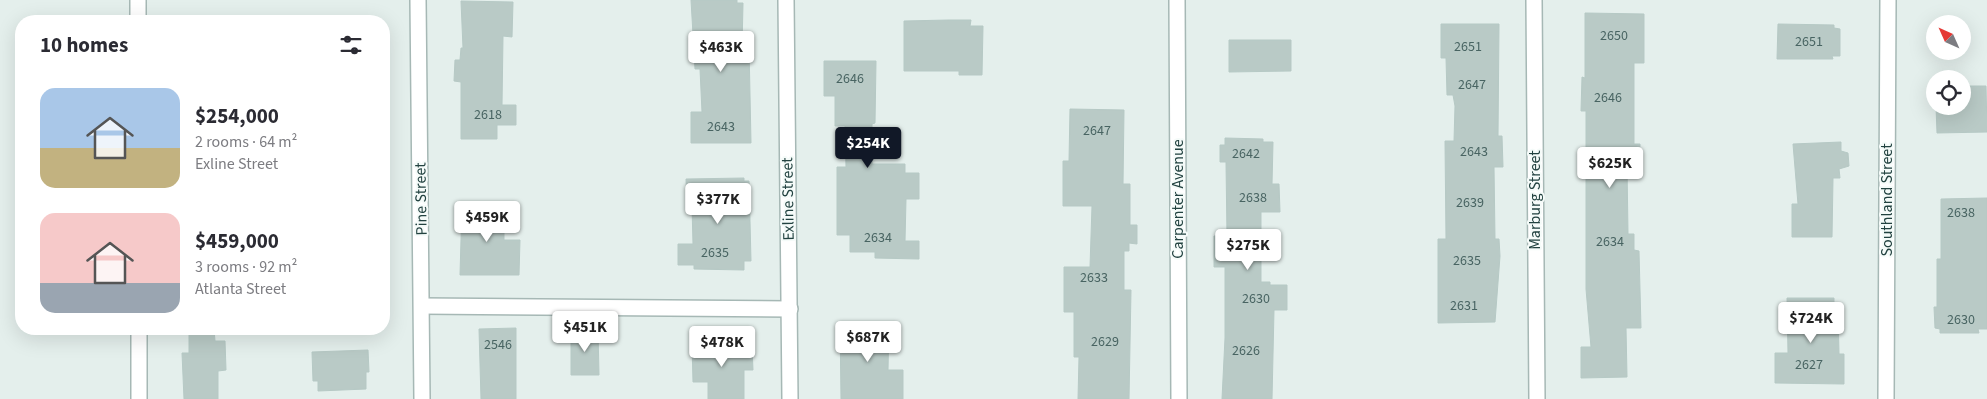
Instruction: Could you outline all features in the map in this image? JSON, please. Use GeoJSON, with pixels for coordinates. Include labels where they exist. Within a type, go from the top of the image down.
{"type":"FeatureCollection","features":[{"type":"Feature","properties":{"kind":"street"},"geometry":{"type":"LineString","coordinates":[[138,0],[138,15]]}},
{"type":"Feature","properties":{"kind":"street","name":"Pine Street"},"geometry":{"type":"LineString","coordinates":[[418,0],[422,399]]}},
{"type":"Feature","properties":{"kind":"street","name":"Exline Street"},"geometry":{"type":"LineString","coordinates":[[786,0],[790,399]]}},
{"type":"Feature","properties":{"kind":"street","name":"Carpenter Avenue"},"geometry":{"type":"LineString","coordinates":[[1177,0],[1179,399]]}},
{"type":"Feature","properties":{"kind":"street","name":"Marburg Street"},"geometry":{"type":"LineString","coordinates":[[1534,0],[1537,399]]}},
{"type":"Feature","properties":{"kind":"street","name":"Southland Street"},"geometry":{"type":"LineString","coordinates":[[1886,399],[1888,0]]}},
{"type":"Feature","properties":{"kind":"street"},"geometry":{"type":"LineString","coordinates":[[422,306],[790,309]]}},
{"type":"Feature","properties":{"kind":"street"},"geometry":{"type":"LineString","coordinates":[[139,335],[139,399]]}},
{"type":"Feature","properties":{"kind":"building"},"geometry":{"type":"Polygon","coordinates":[[[691,0],[737,0],[737,3],[743,3],[742,47],[749,47],[751,143],[691,143],[691,112],[702,112],[700,69],[695,69],[691,0]]]}},
{"type":"Feature","properties":{"kind":"building"},"geometry":{"type":"Polygon","coordinates":[[[461,1],[513,2],[512,37],[503,36],[502,105],[516,105],[516,125],[497,125],[497,139],[461,139],[461,82],[454,81],[455,60],[460,60],[461,48],[463,48],[461,1]]]}},
{"type":"Feature","properties":{"kind":"building"},"geometry":{"type":"Polygon","coordinates":[[[1585,13],[1644,14],[1644,63],[1634,63],[1634,144],[1640,144],[1640,166],[1627,166],[1628,234],[1634,234],[1634,250],[1639,251],[1641,328],[1626,328],[1627,377],[1581,378],[1581,347],[1591,347],[1586,289],[1586,111],[1581,111],[1582,77],[1585,78],[1585,13]]]}},
{"type":"Feature","properties":{"kind":"building"},"geometry":{"type":"Polygon","coordinates":[[[971,20],[970,26],[983,26],[982,75],[959,75],[959,71],[904,71],[904,21],[971,20]]]}},
{"type":"Feature","properties":{"kind":"building"},"geometry":{"type":"Polygon","coordinates":[[[1441,24],[1499,24],[1498,136],[1502,136],[1503,167],[1494,167],[1495,239],[1499,239],[1500,256],[1495,322],[1438,323],[1438,239],[1446,239],[1445,141],[1454,141],[1455,106],[1453,95],[1447,95],[1446,58],[1441,58],[1441,24]]]}},
{"type":"Feature","properties":{"kind":"building"},"geometry":{"type":"Polygon","coordinates":[[[1778,24],[1834,25],[1834,28],[1840,29],[1840,56],[1832,56],[1833,59],[1777,59],[1778,24]]]}},
{"type":"Feature","properties":{"kind":"building"},"geometry":{"type":"Polygon","coordinates":[[[1229,40],[1291,40],[1291,71],[1229,72],[1229,40]]]}},
{"type":"Feature","properties":{"kind":"building"},"geometry":{"type":"Polygon","coordinates":[[[824,61],[876,61],[875,123],[872,124],[872,164],[905,164],[905,173],[919,173],[919,199],[906,199],[905,241],[919,241],[919,259],[875,258],[875,252],[850,252],[850,235],[837,235],[837,167],[846,167],[845,126],[835,126],[835,96],[824,96],[824,61]]]}},
{"type":"Feature","properties":{"kind":"building"},"geometry":{"type":"Polygon","coordinates":[[[1971,86],[1986,86],[1987,132],[1937,133],[1936,115],[1971,115],[1971,86]]]}},
{"type":"Feature","properties":{"kind":"building"},"geometry":{"type":"Polygon","coordinates":[[[1070,109],[1124,110],[1123,184],[1130,184],[1130,225],[1137,225],[1137,244],[1129,243],[1129,251],[1124,251],[1124,290],[1131,290],[1129,399],[1078,399],[1079,357],[1074,357],[1074,312],[1064,312],[1064,267],[1090,267],[1092,206],[1063,206],[1063,161],[1069,161],[1070,109]]]}},
{"type":"Feature","properties":{"kind":"building"},"geometry":{"type":"Polygon","coordinates":[[[1225,138],[1263,139],[1263,142],[1273,142],[1272,184],[1279,184],[1280,212],[1261,212],[1261,282],[1270,282],[1270,285],[1287,285],[1287,310],[1274,310],[1272,399],[1222,399],[1225,338],[1225,267],[1214,267],[1214,236],[1227,236],[1226,162],[1220,162],[1220,145],[1225,145],[1225,138]]]}},
{"type":"Feature","properties":{"kind":"building"},"geometry":{"type":"Polygon","coordinates":[[[1841,142],[1841,151],[1848,153],[1849,166],[1839,169],[1840,178],[1833,178],[1832,237],[1792,237],[1792,204],[1798,204],[1793,144],[1841,142]]]}},
{"type":"Feature","properties":{"kind":"building"},"geometry":{"type":"Polygon","coordinates":[[[744,178],[744,181],[749,181],[751,261],[744,261],[744,270],[694,269],[694,265],[678,265],[678,244],[693,244],[692,206],[687,206],[686,179],[744,178]]]}},
{"type":"Feature","properties":{"kind":"building"},"geometry":{"type":"Polygon","coordinates":[[[1987,198],[1987,329],[1978,329],[1979,333],[1940,333],[1940,329],[1935,328],[1934,307],[1937,307],[1937,259],[1941,259],[1941,199],[1987,198]]]}},
{"type":"Feature","properties":{"kind":"building"},"geometry":{"type":"Polygon","coordinates":[[[462,205],[504,205],[504,240],[520,240],[519,275],[460,275],[462,205]]]}},
{"type":"Feature","properties":{"kind":"building"},"geometry":{"type":"Polygon","coordinates":[[[1787,298],[1834,298],[1834,310],[1838,310],[1839,354],[1844,354],[1844,384],[1775,383],[1775,353],[1788,353],[1787,298]]]}},
{"type":"Feature","properties":{"kind":"building"},"geometry":{"type":"Polygon","coordinates":[[[840,322],[889,322],[888,370],[903,370],[903,399],[841,399],[840,322]]]}},
{"type":"Feature","properties":{"kind":"building"},"geometry":{"type":"Polygon","coordinates":[[[516,328],[516,399],[481,399],[479,329],[516,328]]]}},
{"type":"Feature","properties":{"kind":"building"},"geometry":{"type":"Polygon","coordinates":[[[571,331],[598,331],[599,375],[571,375],[571,331]]]}},
{"type":"Feature","properties":{"kind":"building"},"geometry":{"type":"Polygon","coordinates":[[[189,335],[214,335],[215,341],[225,341],[226,370],[218,371],[218,399],[184,399],[182,353],[189,353],[189,335]]]}},
{"type":"Feature","properties":{"kind":"building"},"geometry":{"type":"Polygon","coordinates":[[[746,342],[747,348],[752,348],[753,370],[744,370],[744,399],[708,399],[708,382],[693,382],[692,343],[746,342]]]}},
{"type":"Feature","properties":{"kind":"building"},"geometry":{"type":"Polygon","coordinates":[[[368,350],[369,372],[366,372],[366,389],[318,391],[318,381],[313,381],[312,352],[368,350]]]}}]}
